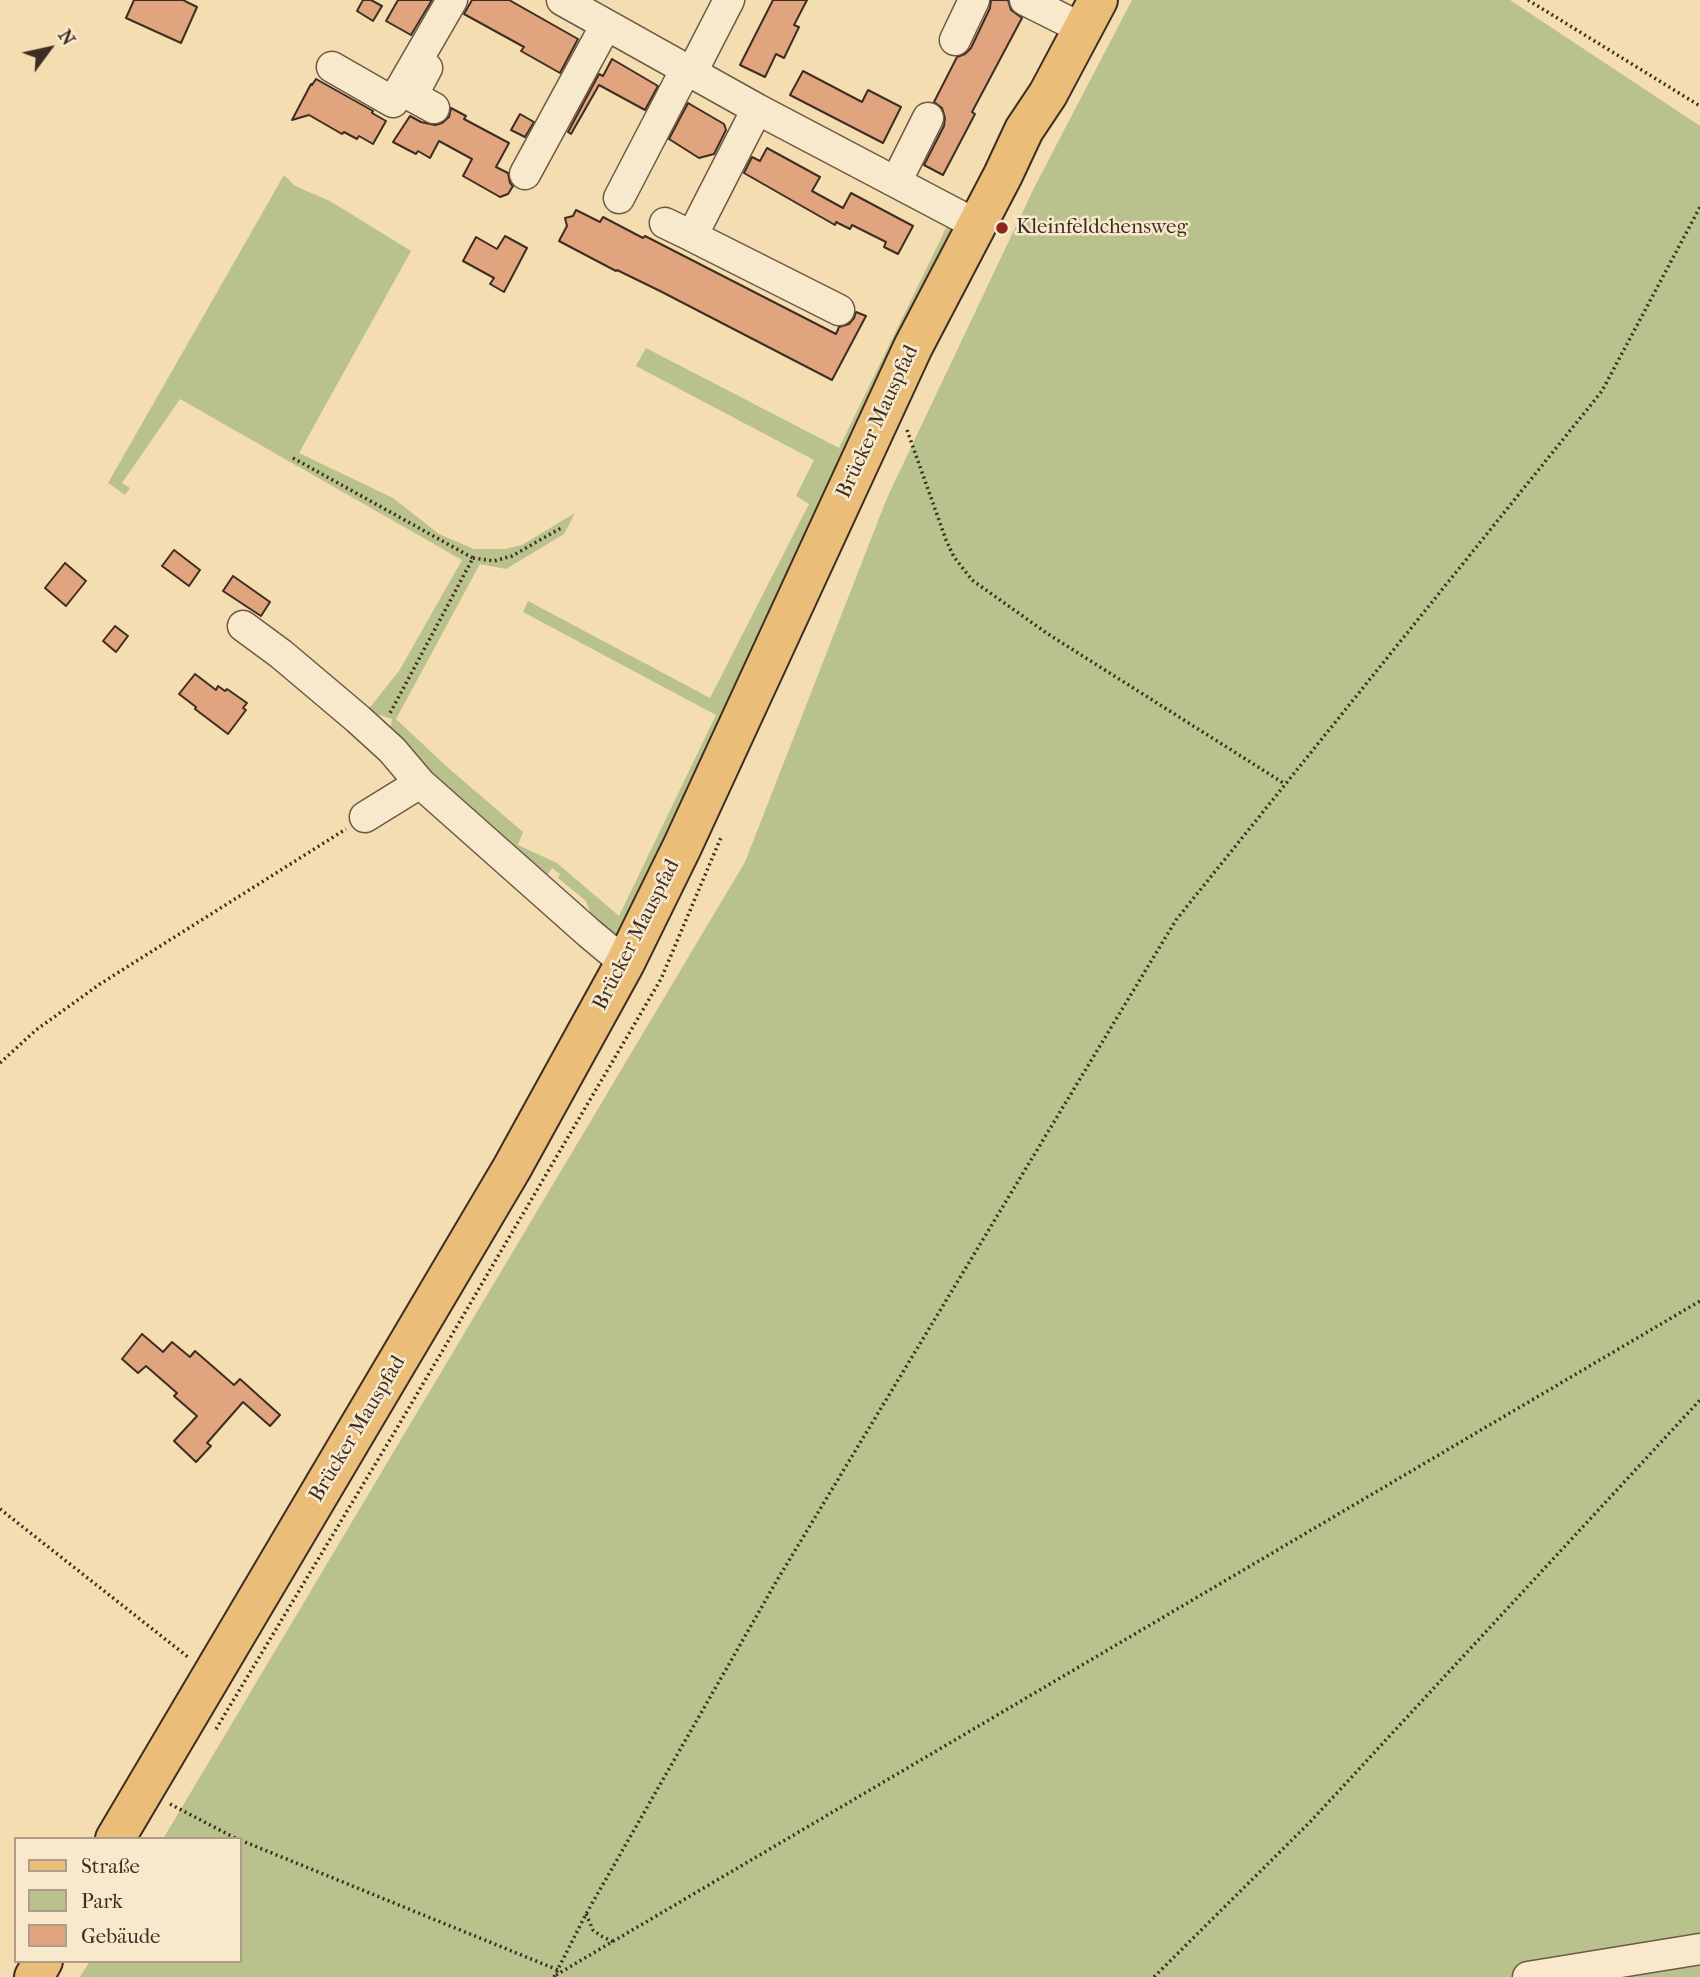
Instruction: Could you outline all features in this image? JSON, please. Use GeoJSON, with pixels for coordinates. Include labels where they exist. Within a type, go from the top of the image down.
{"type":"FeatureCollection","features":[{"type":"Feature","properties":{"kind":"main road","name":"Brücker Mauspfad"},"geometry":{"type":"LineString","coordinates":[[116,1837],[512,1168],[625,963],[682,848],[914,347],[1024,130],[1048,94],[1090,15]]}},
{"type":"Feature","properties":{"kind":"street"},"geometry":{"type":"LineString","coordinates":[[332,67],[393,102],[452,0]]}},
{"type":"Feature","properties":{"kind":"street"},"geometry":{"type":"LineString","coordinates":[[434,108],[412,96],[464,0]]}},
{"type":"Feature","properties":{"kind":"street"},"geometry":{"type":"LineString","coordinates":[[562,0],[757,109],[977,225]]}},
{"type":"Feature","properties":{"kind":"street"},"geometry":{"type":"LineString","coordinates":[[619,198],[729,0]]}},
{"type":"Feature","properties":{"kind":"street"},"geometry":{"type":"LineString","coordinates":[[955,40],[974,0]]}},
{"type":"Feature","properties":{"kind":"street"},"geometry":{"type":"LineString","coordinates":[[1025,0],[1090,15]]}},
{"type":"Feature","properties":{"kind":"street"},"geometry":{"type":"LineString","coordinates":[[525,174],[606,25]]}},
{"type":"Feature","properties":{"kind":"street"},"geometry":{"type":"LineString","coordinates":[[692,236],[757,109]]}},
{"type":"Feature","properties":{"kind":"street"},"geometry":{"type":"LineString","coordinates":[[896,182],[928,118]]}},
{"type":"Feature","properties":{"kind":"street"},"geometry":{"type":"LineString","coordinates":[[665,223],[839,310]]}},
{"type":"Feature","properties":{"kind":"street"},"geometry":{"type":"LineString","coordinates":[[243,626],[281,654],[392,750],[419,783],[625,963]]}},
{"type":"Feature","properties":{"kind":"street"},"geometry":{"type":"LineString","coordinates":[[365,817],[419,783]]}},
{"type":"Feature","properties":{"kind":"street"},"geometry":{"type":"LineString","coordinates":[[561,886],[578,900],[584,909],[589,933]]}},
{"type":"Feature","properties":{"kind":"street"},"geometry":{"type":"LineString","coordinates":[[1528,1977],[1700,1950]]}},
{"type":"Feature","properties":{"kind":"path"},"geometry":{"type":"LineString","coordinates":[[1528,0],[1700,106]]}},
{"type":"Feature","properties":{"kind":"path"},"geometry":{"type":"LineString","coordinates":[[554,1976],[586,1914],[776,1582],[1175,920],[1602,391],[1700,207]]}},
{"type":"Feature","properties":{"kind":"path"},"geometry":{"type":"LineString","coordinates":[[906,428],[946,540],[972,580],[1048,634],[1285,784]]}},
{"type":"Feature","properties":{"kind":"path"},"geometry":{"type":"LineString","coordinates":[[293,458],[473,558],[494,561],[512,556],[561,528]]}},
{"type":"Feature","properties":{"kind":"path"},"geometry":{"type":"LineString","coordinates":[[392,750],[385,733],[387,718],[473,558]]}},
{"type":"Feature","properties":{"kind":"path"},"geometry":{"type":"LineString","coordinates":[[0,1063],[36,1030],[100,984],[365,817]]}},
{"type":"Feature","properties":{"kind":"path"},"geometry":{"type":"LineString","coordinates":[[554,1976],[1700,1301]]}},
{"type":"Feature","properties":{"kind":"path"},"geometry":{"type":"LineString","coordinates":[[1154,1977],[1311,1822],[1700,1400]]}},
{"type":"Feature","properties":{"kind":"path"},"geometry":{"type":"LineString","coordinates":[[0,1509],[212,1675]]}},
{"type":"Feature","properties":{"kind":"path"},"geometry":{"type":"LineString","coordinates":[[170,1804],[233,1837]]}},
{"type":"Feature","properties":{"kind":"path"},"geometry":{"type":"LineString","coordinates":[[242,1841],[558,1970]]}},
{"type":"Feature","properties":{"kind":"path"},"geometry":{"type":"LineString","coordinates":[[586,1914],[593,1930],[614,1942]]}},
{"type":"Feature","properties":{"kind":"green space"},"geometry":{"type":"Polygon","coordinates":[[[1132,0],[1510,0],[1700,126],[1700,1977],[80,1977],[89,1963],[242,1963],[242,1837],[164,1837],[745,862],[887,498],[1034,188],[1132,0]]]}},
{"type":"Feature","properties":{"kind":"green space"},"geometry":{"type":"Polygon","coordinates":[[[284,175],[295,186],[330,201],[411,251],[299,453],[393,498],[439,534],[474,549],[505,549],[522,545],[575,513],[564,534],[506,569],[480,564],[396,719],[523,832],[518,845],[557,863],[619,916],[716,715],[523,612],[528,601],[710,698],[809,504],[796,496],[814,460],[636,366],[646,348],[839,448],[949,222],[952,227],[953,232],[678,825],[615,940],[594,923],[586,901],[558,878],[560,874],[552,868],[545,878],[556,883],[558,886],[555,889],[455,803],[390,730],[392,719],[367,711],[399,671],[462,560],[180,399],[122,483],[130,488],[125,495],[108,483],[284,175]]]}},
{"type":"Feature","properties":{"kind":"building"},"geometry":{"type":"Polygon","coordinates":[[[134,0],[183,0],[197,7],[181,43],[126,18],[134,0]]]}},
{"type":"Feature","properties":{"kind":"building"},"geometry":{"type":"Polygon","coordinates":[[[363,0],[371,0],[382,6],[373,21],[357,11],[363,0]]]}},
{"type":"Feature","properties":{"kind":"building"},"geometry":{"type":"Polygon","coordinates":[[[398,0],[432,0],[411,35],[386,21],[398,0]]]}},
{"type":"Feature","properties":{"kind":"building"},"geometry":{"type":"Polygon","coordinates":[[[472,0],[509,0],[578,39],[560,73],[521,51],[524,47],[464,14],[472,0]]]}},
{"type":"Feature","properties":{"kind":"building"},"geometry":{"type":"Polygon","coordinates":[[[773,0],[807,0],[794,25],[799,27],[784,58],[776,54],[765,77],[740,65],[773,0]]]}},
{"type":"Feature","properties":{"kind":"building"},"geometry":{"type":"Polygon","coordinates":[[[991,0],[1008,0],[1011,10],[1022,18],[972,112],[975,114],[943,175],[924,165],[944,126],[942,108],[934,102],[957,57],[971,48],[990,8],[991,0]]]}},
{"type":"Feature","properties":{"kind":"building"},"geometry":{"type":"Polygon","coordinates":[[[612,59],[658,86],[645,110],[599,85],[571,134],[568,132],[599,74],[603,76],[612,59]]]}},
{"type":"Feature","properties":{"kind":"building"},"geometry":{"type":"Polygon","coordinates":[[[803,71],[862,102],[868,90],[901,107],[883,143],[790,95],[803,71]]]}},
{"type":"Feature","properties":{"kind":"building"},"geometry":{"type":"Polygon","coordinates":[[[316,79],[386,121],[373,144],[359,136],[357,139],[344,132],[342,134],[309,115],[292,120],[316,79]]]}},
{"type":"Feature","properties":{"kind":"building"},"geometry":{"type":"Polygon","coordinates":[[[688,103],[724,124],[726,130],[714,154],[699,158],[669,139],[688,103]]]}},
{"type":"Feature","properties":{"kind":"building"},"geometry":{"type":"Polygon","coordinates":[[[451,108],[466,116],[464,119],[509,143],[496,167],[508,173],[513,186],[508,194],[500,197],[463,176],[472,159],[439,141],[430,158],[393,142],[410,116],[435,125],[449,117],[451,108]]]}},
{"type":"Feature","properties":{"kind":"building"},"geometry":{"type":"Polygon","coordinates":[[[520,114],[534,122],[525,137],[511,130],[520,114]]]}},
{"type":"Feature","properties":{"kind":"building"},"geometry":{"type":"Polygon","coordinates":[[[767,148],[820,177],[812,191],[843,208],[851,193],[913,226],[898,254],[884,247],[886,242],[852,225],[850,229],[836,222],[835,225],[744,173],[752,157],[760,161],[767,148]]]}},
{"type":"Feature","properties":{"kind":"building"},"geometry":{"type":"Polygon","coordinates":[[[576,210],[600,222],[603,217],[643,238],[645,236],[836,334],[839,327],[849,324],[856,312],[866,316],[832,380],[559,241],[567,226],[565,218],[573,216],[576,210]]]}},
{"type":"Feature","properties":{"kind":"building"},"geometry":{"type":"Polygon","coordinates":[[[505,236],[527,248],[504,292],[490,284],[494,278],[463,261],[476,237],[497,249],[505,236]]]}},
{"type":"Feature","properties":{"kind":"building"},"geometry":{"type":"Polygon","coordinates":[[[174,550],[200,570],[189,586],[162,566],[174,550]]]}},
{"type":"Feature","properties":{"kind":"building"},"geometry":{"type":"Polygon","coordinates":[[[65,563],[86,581],[66,606],[45,588],[65,563]]]}},
{"type":"Feature","properties":{"kind":"building"},"geometry":{"type":"Polygon","coordinates":[[[233,576],[270,602],[261,616],[223,591],[233,576]]]}},
{"type":"Feature","properties":{"kind":"building"},"geometry":{"type":"Polygon","coordinates":[[[115,626],[128,636],[116,652],[103,641],[115,626]]]}},
{"type":"Feature","properties":{"kind":"building"},"geometry":{"type":"Polygon","coordinates":[[[195,674],[216,690],[218,686],[225,691],[227,689],[247,703],[243,708],[246,710],[228,734],[179,694],[195,674]]]}},
{"type":"Feature","properties":{"kind":"building"},"geometry":{"type":"Polygon","coordinates":[[[142,1334],[163,1352],[172,1342],[190,1357],[195,1351],[234,1385],[240,1379],[280,1415],[270,1426],[243,1402],[207,1443],[211,1446],[196,1462],[174,1441],[197,1416],[174,1396],[177,1393],[146,1366],[138,1373],[122,1359],[142,1334]]]}},
{"type":"Feature","properties":{"kind":"place","name":"Kleinfeldchensweg"},"geometry":{"type":"Point","coordinates":[1002,228]}}]}
